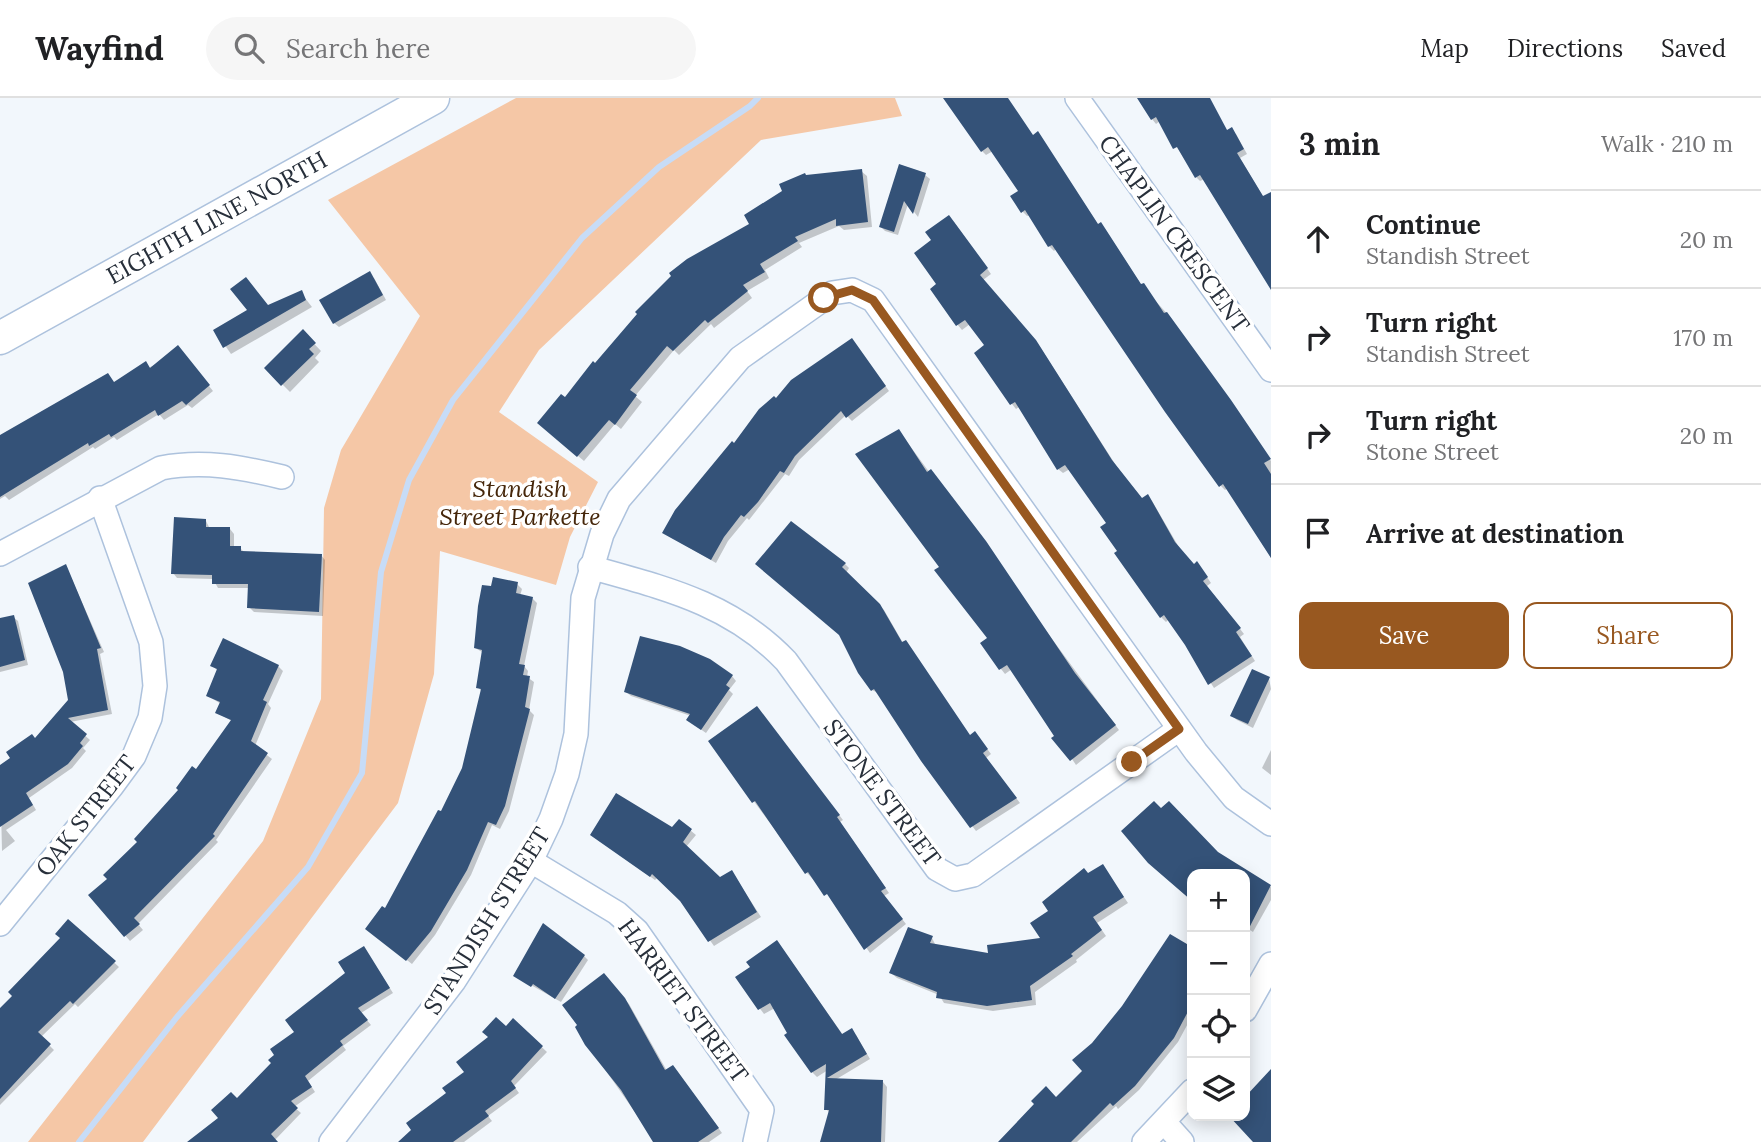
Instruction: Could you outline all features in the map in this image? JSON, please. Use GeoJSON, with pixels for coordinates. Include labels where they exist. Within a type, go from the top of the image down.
{"type":"FeatureCollection","features":[{"type":"Feature","properties":{"kind":"street","name":"EIGHTH LINE NORTH"},"geometry":{"type":"LineString","coordinates":[[0,338],[433,98]]}},
{"type":"Feature","properties":{"kind":"street","name":"CHAPLIN CRESCENT"},"geometry":{"type":"LineString","coordinates":[[1077,98],[1271,370]]}},
{"type":"Feature","properties":{"kind":"street","name":"STANDISH STREET"},"geometry":{"type":"LineString","coordinates":[[331,1142],[454,981],[531,861],[568,774],[576,733],[583,598],[590,567],[620,499],[740,358],[824,298],[852,290],[873,300],[1179,729]]}},
{"type":"Feature","properties":{"kind":"street"},"geometry":{"type":"LineString","coordinates":[[0,554],[145,474],[182,464],[223,464],[282,477]]}},
{"type":"Feature","properties":{"kind":"street","name":"OAK STREET"},"geometry":{"type":"LineString","coordinates":[[0,924],[112,786],[144,738],[150,718],[155,686],[151,642],[100,498]]}},
{"type":"Feature","properties":{"kind":"street","name":"STONE STREET"},"geometry":{"type":"LineString","coordinates":[[590,567],[705,603],[762,636],[786,661],[937,869],[955,879],[973,875],[1179,729]]}},
{"type":"Feature","properties":{"kind":"street"},"geometry":{"type":"LineString","coordinates":[[1179,729],[1234,798],[1271,824]]}},
{"type":"Feature","properties":{"kind":"street","name":"HARRIET STREET"},"geometry":{"type":"LineString","coordinates":[[531,861],[617,913],[637,931],[758,1102],[762,1110],[755,1142]]}},
{"type":"Feature","properties":{"kind":"street"},"geometry":{"type":"LineString","coordinates":[[1250,1001],[1271,964]]}},
{"type":"Feature","properties":{"kind":"street"},"geometry":{"type":"LineString","coordinates":[[1144,1142],[1187,1097]]}},
{"type":"Feature","properties":{"kind":"street"},"geometry":{"type":"LineString","coordinates":[[1164,1122],[1182,1142]]}},
{"type":"Feature","properties":{"kind":"green space","name":"Standish Street Parkette"},"geometry":{"type":"Polygon","coordinates":[[[516,98],[895,98],[902,116],[761,140],[539,350],[499,412],[598,482],[570,537],[556,585],[440,551],[434,674],[398,803],[143,1142],[28,1142],[263,841],[321,699],[324,508],[341,450],[420,316],[328,200],[516,98]]]}},
{"type":"Feature","properties":{"kind":"building"},"geometry":{"type":"Polygon","coordinates":[[[943,98],[1008,98],[1033,135],[1038,131],[1098,224],[1101,222],[1141,284],[1144,283],[1164,313],[1167,312],[1231,400],[1271,459],[1264,463],[1271,474],[1271,558],[1223,484],[1219,487],[1165,412],[1052,245],[1048,247],[1025,210],[1021,213],[1010,196],[1018,191],[988,147],[981,152],[943,98]]]}},
{"type":"Feature","properties":{"kind":"building"},"geometry":{"type":"Polygon","coordinates":[[[1137,98],[1210,98],[1227,130],[1232,127],[1244,149],[1237,153],[1263,196],[1271,192],[1271,290],[1200,175],[1195,178],[1177,147],[1173,149],[1156,117],[1151,120],[1137,98]]]}},
{"type":"Feature","properties":{"kind":"building"},"geometry":{"type":"Polygon","coordinates":[[[899,164],[926,173],[913,214],[904,201],[894,232],[879,227],[899,164]]]}},
{"type":"Feature","properties":{"kind":"building"},"geometry":{"type":"Polygon","coordinates":[[[862,169],[868,222],[836,226],[836,219],[795,237],[798,241],[760,264],[765,272],[743,285],[748,291],[708,323],[705,320],[673,351],[667,346],[630,390],[637,395],[615,425],[609,420],[577,457],[537,423],[561,394],[565,397],[593,361],[595,363],[637,314],[635,312],[671,276],[669,273],[687,259],[749,224],[744,215],[782,191],[779,184],[805,173],[862,169]]]}},
{"type":"Feature","properties":{"kind":"building"},"geometry":{"type":"Polygon","coordinates":[[[949,215],[988,268],[980,275],[1036,340],[1112,460],[1142,498],[1148,494],[1175,542],[1194,564],[1197,561],[1208,577],[1203,581],[1241,628],[1236,632],[1252,656],[1208,685],[1164,615],[1160,618],[1114,553],[1117,551],[1100,527],[1106,523],[1065,465],[1057,470],[1015,402],[1010,405],[974,353],[984,345],[965,320],[956,326],[930,289],[936,284],[914,253],[931,240],[925,232],[949,215]]]}},
{"type":"Feature","properties":{"kind":"building"},"geometry":{"type":"Polygon","coordinates":[[[370,271],[383,295],[333,324],[319,300],[370,271]]]}},
{"type":"Feature","properties":{"kind":"building"},"geometry":{"type":"Polygon","coordinates":[[[246,277],[268,305],[302,290],[306,300],[223,348],[213,330],[247,310],[230,289],[246,277]]]}},
{"type":"Feature","properties":{"kind":"building"},"geometry":{"type":"Polygon","coordinates":[[[303,329],[316,343],[309,349],[314,354],[281,386],[264,368],[303,329]]]}},
{"type":"Feature","properties":{"kind":"building"},"geometry":{"type":"Polygon","coordinates":[[[852,338],[886,386],[846,418],[841,411],[795,456],[784,473],[780,471],[758,502],[744,517],[741,515],[711,560],[662,533],[675,510],[732,441],[734,443],[759,409],[774,396],[776,398],[791,380],[852,338]]]}},
{"type":"Feature","properties":{"kind":"building"},"geometry":{"type":"Polygon","coordinates":[[[178,345],[210,385],[186,405],[182,401],[158,416],[155,410],[111,437],[109,434],[89,446],[88,443],[0,497],[0,435],[108,373],[114,382],[146,361],[150,368],[178,345]]]}},
{"type":"Feature","properties":{"kind":"building"},"geometry":{"type":"Polygon","coordinates":[[[899,429],[927,472],[931,469],[986,541],[1075,673],[1116,725],[1070,761],[1051,738],[1054,736],[1007,665],[999,670],[980,643],[987,638],[934,570],[939,567],[855,454],[899,429]]]}},
{"type":"Feature","properties":{"kind":"building"},"geometry":{"type":"Polygon","coordinates":[[[174,517],[206,519],[206,527],[230,527],[230,546],[241,546],[241,551],[322,554],[319,612],[247,608],[248,584],[212,584],[212,575],[171,574],[174,517]]]}},
{"type":"Feature","properties":{"kind":"building"},"geometry":{"type":"Polygon","coordinates":[[[791,521],[846,563],[842,567],[880,604],[902,642],[906,640],[970,735],[975,731],[988,749],[983,753],[1017,798],[970,828],[921,761],[874,689],[871,691],[858,673],[839,635],[755,564],[791,521]]]}},
{"type":"Feature","properties":{"kind":"building"},"geometry":{"type":"Polygon","coordinates":[[[66,564],[101,648],[97,649],[108,710],[68,718],[87,734],[80,743],[83,746],[68,764],[26,793],[33,805],[0,827],[0,765],[10,758],[6,752],[32,734],[35,738],[68,700],[63,672],[28,583],[66,564]]]}},
{"type":"Feature","properties":{"kind":"building"},"geometry":{"type":"Polygon","coordinates":[[[493,577],[518,582],[516,593],[533,597],[519,664],[525,665],[523,675],[530,676],[525,707],[530,709],[505,806],[496,825],[488,822],[467,870],[431,931],[406,961],[365,929],[382,906],[385,908],[438,810],[441,811],[462,768],[481,689],[476,688],[482,650],[474,648],[478,606],[482,585],[491,586],[493,577]]]}},
{"type":"Feature","properties":{"kind":"building"},"geometry":{"type":"Polygon","coordinates":[[[14,615],[25,660],[0,667],[0,618],[14,615]]]}},
{"type":"Feature","properties":{"kind":"building"},"geometry":{"type":"Polygon","coordinates":[[[640,636],[680,646],[710,659],[733,675],[726,685],[730,688],[701,730],[686,720],[690,714],[624,692],[640,636]]]}},
{"type":"Feature","properties":{"kind":"building"},"geometry":{"type":"Polygon","coordinates":[[[223,638],[279,665],[263,700],[267,702],[251,741],[268,753],[213,834],[215,836],[134,918],[140,924],[124,937],[88,895],[107,879],[103,875],[137,842],[134,839],[178,790],[176,788],[192,766],[196,769],[231,720],[215,713],[220,702],[206,696],[217,669],[210,666],[223,638]]]}},
{"type":"Feature","properties":{"kind":"building"},"geometry":{"type":"Polygon","coordinates":[[[1252,669],[1270,677],[1248,724],[1230,716],[1252,669]]]}},
{"type":"Feature","properties":{"kind":"building"},"geometry":{"type":"Polygon","coordinates":[[[757,706],[840,815],[837,817],[886,888],[881,891],[903,919],[864,950],[827,894],[824,896],[808,872],[805,874],[755,801],[752,803],[708,741],[757,706]]]}},
{"type":"Feature","properties":{"kind":"building"},"geometry":{"type":"Polygon","coordinates":[[[616,793],[672,827],[679,819],[692,829],[683,842],[720,877],[732,870],[757,912],[708,942],[680,901],[652,874],[650,877],[590,835],[616,793]]]}},
{"type":"Feature","properties":{"kind":"building"},"geometry":{"type":"Polygon","coordinates":[[[1154,801],[1161,808],[1169,801],[1218,852],[1245,869],[1187,869],[1187,897],[1148,863],[1121,831],[1154,801]]]}},
{"type":"Feature","properties":{"kind":"building"},"geometry":{"type":"Polygon","coordinates":[[[1103,864],[1124,897],[1093,917],[1102,930],[1071,954],[1073,956],[1030,986],[1032,1000],[987,1006],[936,998],[937,992],[889,973],[908,927],[933,936],[930,943],[988,953],[987,945],[1040,938],[1030,923],[1048,911],[1042,902],[1084,868],[1088,873],[1103,864]]]}},
{"type":"Feature","properties":{"kind":"building"},"geometry":{"type":"Polygon","coordinates":[[[1250,872],[1271,885],[1250,926],[1250,872]]]}},
{"type":"Feature","properties":{"kind":"building"},"geometry":{"type":"Polygon","coordinates":[[[68,919],[116,961],[73,1004],[70,1001],[38,1032],[51,1044],[0,1099],[0,1008],[12,996],[8,992],[60,938],[55,934],[68,919]]]}},
{"type":"Feature","properties":{"kind":"building"},"geometry":{"type":"Polygon","coordinates":[[[543,923],[585,955],[555,999],[533,984],[531,987],[513,976],[543,923]]]}},
{"type":"Feature","properties":{"kind":"building"},"geometry":{"type":"Polygon","coordinates":[[[1170,934],[1187,944],[1187,1013],[1174,1038],[1135,1086],[1113,1106],[1110,1103],[1071,1142],[998,1142],[1034,1104],[1031,1101],[1046,1086],[1056,1097],[1082,1071],[1072,1060],[1092,1043],[1122,1006],[1170,934]]]}},
{"type":"Feature","properties":{"kind":"building"},"geometry":{"type":"Polygon","coordinates":[[[777,940],[842,1034],[852,1028],[867,1054],[827,1078],[883,1080],[881,1142],[820,1142],[829,1110],[824,1110],[826,1064],[811,1073],[784,1035],[787,1033],[770,1003],[758,1010],[735,977],[750,967],[746,962],[777,940]]]}},
{"type":"Feature","properties":{"kind":"building"},"geometry":{"type":"Polygon","coordinates":[[[364,946],[390,988],[358,1008],[368,1020],[340,1041],[343,1045],[305,1076],[312,1087],[291,1101],[298,1108],[271,1134],[278,1142],[187,1142],[218,1118],[211,1110],[231,1092],[237,1098],[271,1063],[268,1060],[274,1055],[270,1049],[294,1032],[285,1020],[345,973],[338,962],[364,946]]]}},
{"type":"Feature","properties":{"kind":"building"},"geometry":{"type":"Polygon","coordinates":[[[604,973],[625,998],[665,1070],[673,1065],[719,1128],[698,1142],[653,1142],[621,1090],[585,1045],[575,1027],[577,1025],[562,1005],[604,973]]]}},
{"type":"Feature","properties":{"kind":"building"},"geometry":{"type":"Polygon","coordinates":[[[496,1017],[506,1026],[513,1018],[543,1046],[511,1081],[516,1088],[485,1111],[489,1116],[453,1142],[398,1142],[411,1130],[406,1123],[446,1093],[442,1088],[464,1072],[456,1062],[488,1037],[482,1032],[496,1017]]]}},
{"type":"Feature","properties":{"kind":"building"},"geometry":{"type":"Polygon","coordinates":[[[1271,1069],[1271,1142],[1253,1142],[1234,1121],[1250,1121],[1250,1092],[1271,1069]]]}},
{"type":"Feature","properties":{"kind":"waterway"},"geometry":{"type":"LineString","coordinates":[[79,1142],[177,1017],[308,867],[362,773],[381,572],[409,480],[453,400],[582,238],[659,167],[758,98]]}},
{"type":"Feature","properties":{"kind":"route"},"geometry":{"type":"LineString","coordinates":[[824,298],[841,290],[852,290],[873,300],[1179,729],[1132,762]]}}]}
